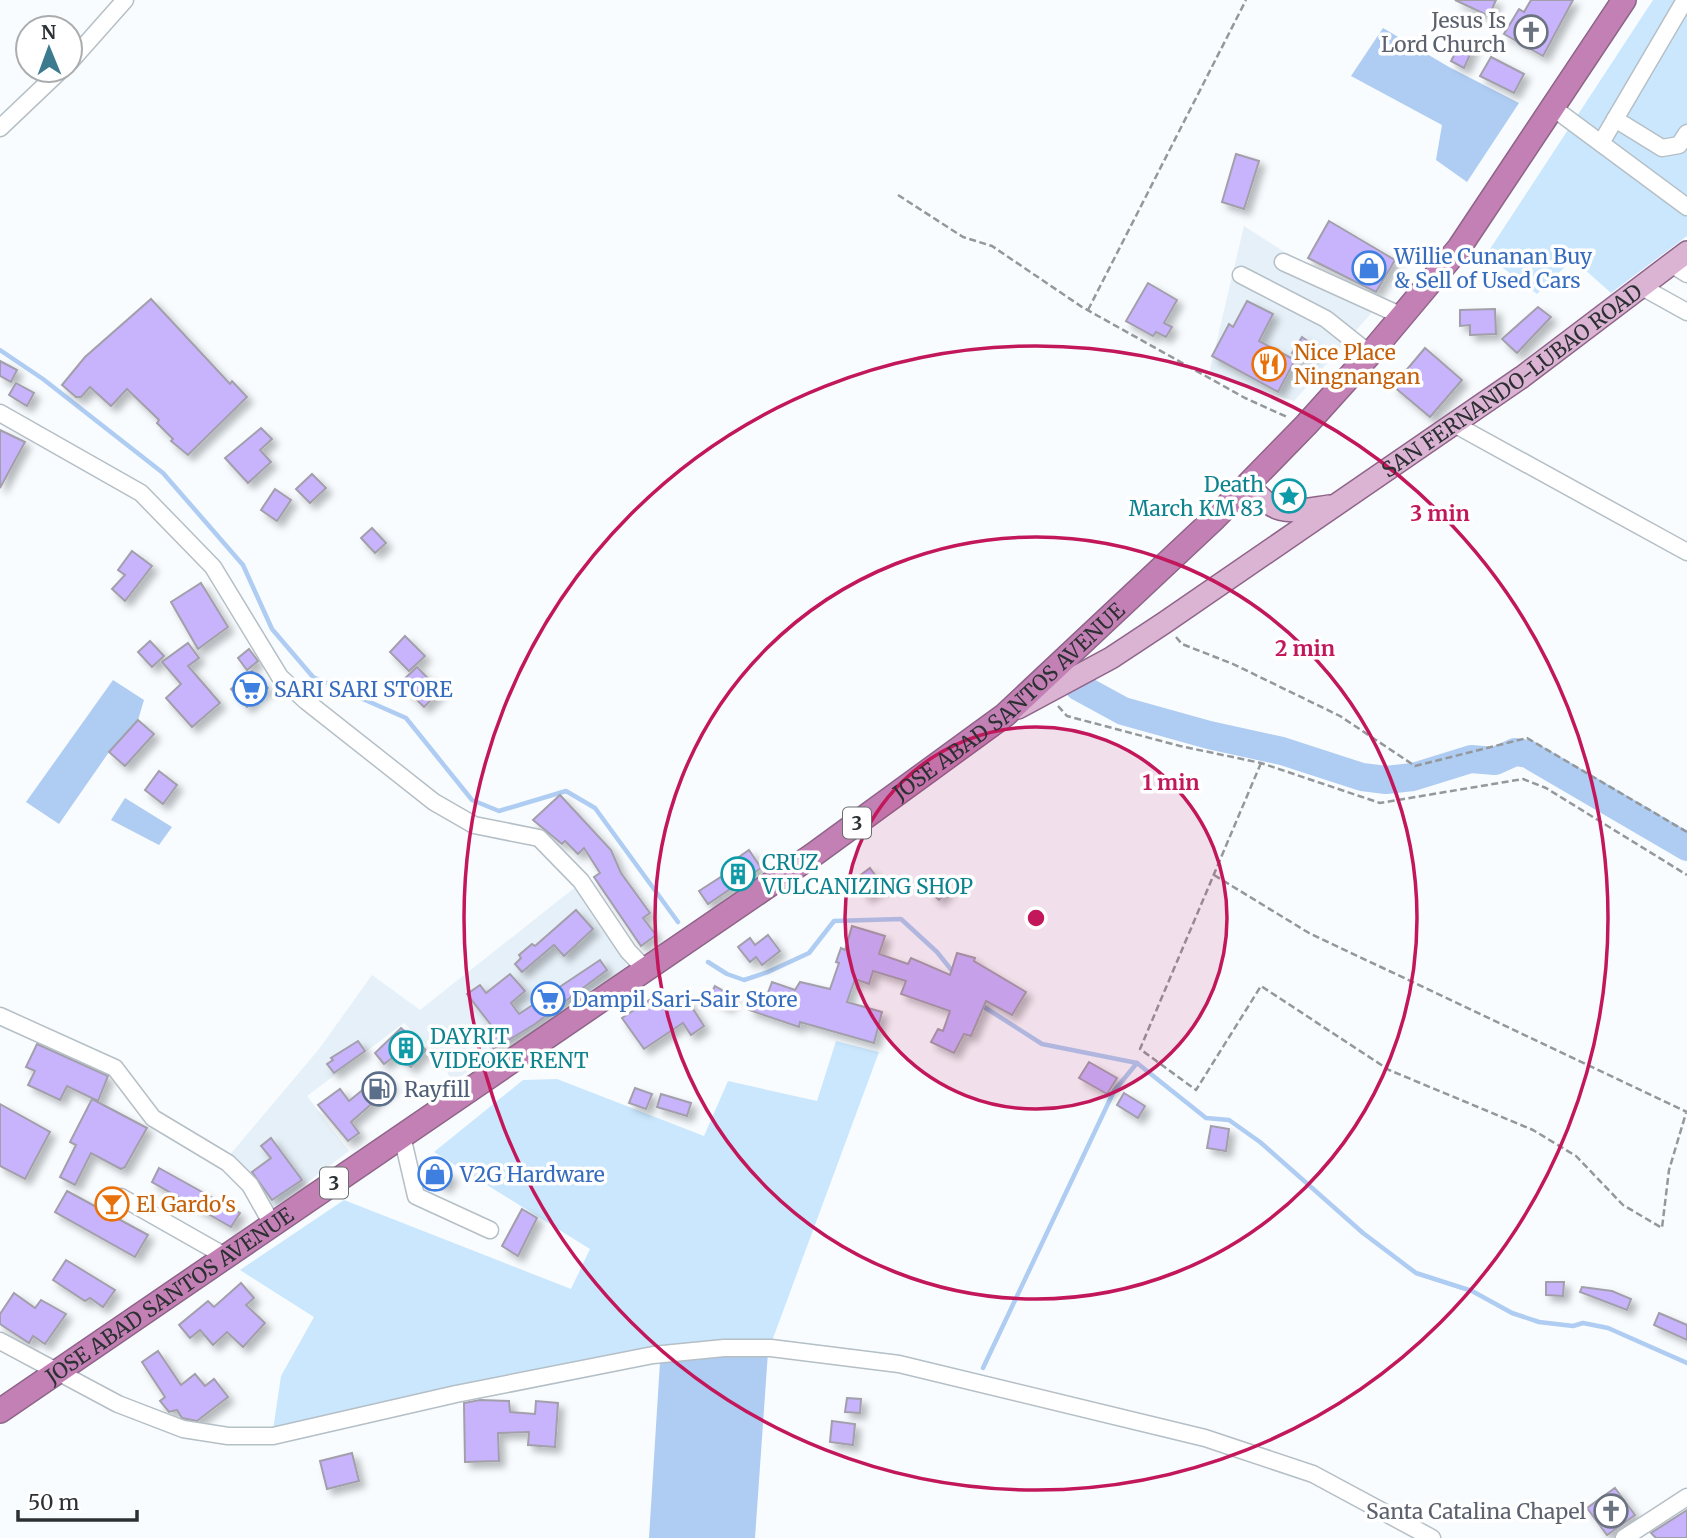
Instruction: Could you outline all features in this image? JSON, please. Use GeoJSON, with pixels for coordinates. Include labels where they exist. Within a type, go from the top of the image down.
{"type":"FeatureCollection","features":[{"type":"Feature","properties":{"kind":"highway","name":"JOSE ABAD SANTOS AVENUE"},"geometry":{"type":"LineString","coordinates":[[0,1411],[813,855],[1005,715],[1248,484],[1370,354],[1459,248],[1624,0]]}},
{"type":"Feature","properties":{"kind":"main road","name":"SAN FERNANDO-LUBAO ROAD"},"geometry":{"type":"LineString","coordinates":[[1005,715],[1111,658],[1164,623],[1522,377],[1642,286],[1682,264]]}},
{"type":"Feature","properties":{"kind":"main road","name":"SAN FERNANDO-LUBAO ROAD"},"geometry":{"type":"LineString","coordinates":[[1248,484],[1263,502],[1277,510],[1293,512],[1334,506]]}},
{"type":"Feature","properties":{"kind":"street"},"geometry":{"type":"LineString","coordinates":[[84,46],[125,0]]}},
{"type":"Feature","properties":{"kind":"street"},"geometry":{"type":"LineString","coordinates":[[1601,143],[1684,8]]}},
{"type":"Feature","properties":{"kind":"street"},"geometry":{"type":"LineString","coordinates":[[0,128],[46,84]]}},
{"type":"Feature","properties":{"kind":"street"},"geometry":{"type":"LineString","coordinates":[[1552,107],[1687,206]]}},
{"type":"Feature","properties":{"kind":"street"},"geometry":{"type":"LineString","coordinates":[[1615,120],[1662,148],[1679,145],[1687,133]]}},
{"type":"Feature","properties":{"kind":"street"},"geometry":{"type":"LineString","coordinates":[[1283,262],[1402,316]]}},
{"type":"Feature","properties":{"kind":"street"},"geometry":{"type":"LineString","coordinates":[[1241,275],[1326,319],[1370,354]]}},
{"type":"Feature","properties":{"kind":"street"},"geometry":{"type":"LineString","coordinates":[[1642,286],[1687,312]]}},
{"type":"Feature","properties":{"kind":"street"},"geometry":{"type":"LineString","coordinates":[[0,413],[141,493],[213,567],[280,677],[306,701],[434,802],[474,825],[539,838],[581,881],[628,951],[646,970]]}},
{"type":"Feature","properties":{"kind":"street"},"geometry":{"type":"LineString","coordinates":[[1454,424],[1687,552]]}},
{"type":"Feature","properties":{"kind":"street"},"geometry":{"type":"LineString","coordinates":[[0,1016],[115,1068],[153,1118],[228,1163],[261,1200],[272,1224]]}},
{"type":"Feature","properties":{"kind":"street"},"geometry":{"type":"LineString","coordinates":[[402,1136],[416,1195],[490,1230]]}},
{"type":"Feature","properties":{"kind":"street"},"geometry":{"type":"LineString","coordinates":[[121,1198],[225,1256]]}},
{"type":"Feature","properties":{"kind":"street"},"geometry":{"type":"LineString","coordinates":[[0,1341],[118,1404],[183,1429],[228,1436],[273,1436],[456,1394],[653,1355],[724,1348],[771,1348],[900,1364],[1205,1438],[1313,1474],[1432,1538]]}},
{"type":"Feature","properties":{"kind":"street"},"geometry":{"type":"LineString","coordinates":[[1624,1538],[1687,1497]]}},
{"type":"Feature","properties":{"kind":"path"},"geometry":{"type":"LineString","coordinates":[[1088,310],[1246,0]]}},
{"type":"Feature","properties":{"kind":"path"},"geometry":{"type":"LineString","coordinates":[[898,195],[963,237],[992,246],[1088,310],[1245,398],[1306,425]]}},
{"type":"Feature","properties":{"kind":"path"},"geometry":{"type":"LineString","coordinates":[[1164,623],[1182,644],[1233,664],[1340,716],[1415,766],[1527,738],[1687,832]]}},
{"type":"Feature","properties":{"kind":"path"},"geometry":{"type":"LineString","coordinates":[[1046,693],[1067,716],[1180,746],[1261,762],[1380,803],[1523,779],[1546,788],[1687,875]]}},
{"type":"Feature","properties":{"kind":"path"},"geometry":{"type":"LineString","coordinates":[[1214,875],[1309,933],[1686,1112],[1669,1170],[1662,1228],[1623,1205],[1566,1149],[1533,1130],[1389,1070],[1261,985],[1196,1090],[1140,1049],[1261,762]]}},
{"type":"Feature","properties":{"kind":"shaded area"},"geometry":{"type":"Polygon","coordinates":[[[1653,0],[1687,0],[1687,236],[1611,293],[1573,259],[1537,294],[1486,255],[1653,0]]]}},
{"type":"Feature","properties":{"kind":"shaded area"},"geometry":{"type":"Polygon","coordinates":[[[1383,28],[1449,67],[1519,103],[1467,182],[1436,160],[1442,125],[1351,76],[1383,28]]]}},
{"type":"Feature","properties":{"kind":"shaded area"},"geometry":{"type":"Polygon","coordinates":[[[1244,226],[1374,310],[1294,401],[1209,374],[1244,226]]]}},
{"type":"Feature","properties":{"kind":"shaded area"},"geometry":{"type":"Polygon","coordinates":[[[113,680],[144,700],[138,720],[109,752],[59,824],[26,802],[113,680]]]}},
{"type":"Feature","properties":{"kind":"shaded area"},"geometry":{"type":"Polygon","coordinates":[[[125,798],[172,827],[159,845],[111,820],[125,798]]]}},
{"type":"Feature","properties":{"kind":"shaded area"},"geometry":{"type":"Polygon","coordinates":[[[578,885],[625,954],[627,966],[452,1082],[439,1056],[404,1023],[307,1096],[349,1151],[273,1208],[228,1157],[319,1049],[372,975],[420,1010],[578,885]]]}},
{"type":"Feature","properties":{"kind":"shaded area"},"geometry":{"type":"Polygon","coordinates":[[[836,1041],[879,1052],[772,1341],[654,1346],[455,1387],[273,1430],[281,1376],[314,1317],[240,1270],[344,1200],[571,1289],[590,1249],[434,1152],[523,1080],[557,1079],[704,1136],[728,1081],[817,1101],[836,1041]]]}},
{"type":"Feature","properties":{"kind":"shaded area"},"geometry":{"type":"Polygon","coordinates":[[[768,1352],[755,1538],[649,1538],[660,1362],[768,1352]]]}},
{"type":"Feature","properties":{"kind":"building"},"geometry":{"type":"Polygon","coordinates":[[[1455,0],[1496,0],[1489,16],[1455,0]]]}},
{"type":"Feature","properties":{"kind":"building"},"geometry":{"type":"Polygon","coordinates":[[[1531,0],[1573,0],[1543,56],[1504,34],[1519,9],[1524,12],[1531,0]]]}},
{"type":"Feature","properties":{"kind":"building"},"geometry":{"type":"Polygon","coordinates":[[[1461,42],[1473,48],[1464,68],[1451,61],[1461,42]]]}},
{"type":"Feature","properties":{"kind":"building"},"geometry":{"type":"Polygon","coordinates":[[[1491,57],[1524,74],[1514,93],[1480,76],[1491,57]]]}},
{"type":"Feature","properties":{"kind":"building"},"geometry":{"type":"Polygon","coordinates":[[[1236,154],[1259,161],[1244,209],[1222,202],[1236,154]]]}},
{"type":"Feature","properties":{"kind":"building"},"geometry":{"type":"Polygon","coordinates":[[[1329,221],[1395,260],[1376,292],[1308,258],[1329,221]]]}},
{"type":"Feature","properties":{"kind":"building"},"geometry":{"type":"Polygon","coordinates":[[[1148,283],[1177,300],[1164,323],[1172,327],[1166,337],[1156,332],[1153,336],[1126,321],[1148,283]]]}},
{"type":"Feature","properties":{"kind":"building"},"geometry":{"type":"Polygon","coordinates":[[[151,299],[230,384],[232,381],[247,397],[188,455],[171,441],[173,439],[157,423],[159,420],[127,389],[111,406],[90,387],[81,397],[76,397],[62,385],[85,357],[151,299]]]}},
{"type":"Feature","properties":{"kind":"building"},"geometry":{"type":"Polygon","coordinates":[[[1247,301],[1273,314],[1259,341],[1295,360],[1278,392],[1212,356],[1229,324],[1233,327],[1247,301]]]}},
{"type":"Feature","properties":{"kind":"building"},"geometry":{"type":"Polygon","coordinates":[[[1538,307],[1551,317],[1517,353],[1502,339],[1538,307]]]}},
{"type":"Feature","properties":{"kind":"building"},"geometry":{"type":"Polygon","coordinates":[[[1495,309],[1496,334],[1470,335],[1470,325],[1460,326],[1460,310],[1495,309]]]}},
{"type":"Feature","properties":{"kind":"building"},"geometry":{"type":"Polygon","coordinates":[[[1302,337],[1316,347],[1306,362],[1292,353],[1302,337]]]}},
{"type":"Feature","properties":{"kind":"building"},"geometry":{"type":"Polygon","coordinates":[[[1425,348],[1462,380],[1430,417],[1393,386],[1425,348]]]}},
{"type":"Feature","properties":{"kind":"building"},"geometry":{"type":"Polygon","coordinates":[[[0,361],[17,370],[11,382],[0,376],[0,361]]]}},
{"type":"Feature","properties":{"kind":"building"},"geometry":{"type":"Polygon","coordinates":[[[16,383],[34,393],[27,406],[9,395],[16,383]]]}},
{"type":"Feature","properties":{"kind":"building"},"geometry":{"type":"Polygon","coordinates":[[[261,428],[272,439],[260,450],[271,462],[248,483],[225,458],[261,428]]]}},
{"type":"Feature","properties":{"kind":"building"},"geometry":{"type":"Polygon","coordinates":[[[0,430],[25,442],[0,488],[0,430]]]}},
{"type":"Feature","properties":{"kind":"building"},"geometry":{"type":"Polygon","coordinates":[[[312,474],[326,488],[310,503],[296,489],[312,474]]]}},
{"type":"Feature","properties":{"kind":"building"},"geometry":{"type":"Polygon","coordinates":[[[275,489],[291,500],[277,521],[261,510],[275,489]]]}},
{"type":"Feature","properties":{"kind":"building"},"geometry":{"type":"Polygon","coordinates":[[[372,528],[386,543],[375,553],[361,538],[372,528]]]}},
{"type":"Feature","properties":{"kind":"building"},"geometry":{"type":"Polygon","coordinates":[[[132,551],[152,566],[125,601],[112,589],[125,575],[118,570],[132,551]]]}},
{"type":"Feature","properties":{"kind":"building"},"geometry":{"type":"Polygon","coordinates":[[[201,583],[228,627],[198,649],[171,602],[201,583]]]}},
{"type":"Feature","properties":{"kind":"building"},"geometry":{"type":"Polygon","coordinates":[[[405,636],[425,656],[409,671],[390,652],[405,636]]]}},
{"type":"Feature","properties":{"kind":"building"},"geometry":{"type":"Polygon","coordinates":[[[150,641],[164,656],[152,667],[138,652],[150,641]]]}},
{"type":"Feature","properties":{"kind":"building"},"geometry":{"type":"Polygon","coordinates":[[[188,643],[199,658],[188,666],[220,703],[192,727],[166,698],[181,684],[162,662],[188,643]]]}},
{"type":"Feature","properties":{"kind":"building"},"geometry":{"type":"Polygon","coordinates":[[[249,649],[258,661],[247,670],[238,658],[249,649]]]}},
{"type":"Feature","properties":{"kind":"building"},"geometry":{"type":"Polygon","coordinates":[[[417,667],[440,691],[424,707],[400,683],[417,667]]]}},
{"type":"Feature","properties":{"kind":"building","name":"SARI SARI STORE"},"geometry":{"type":"Polygon","coordinates":[[[252,671],[268,688],[247,707],[231,689],[252,671]]]}},
{"type":"Feature","properties":{"kind":"building"},"geometry":{"type":"Polygon","coordinates":[[[138,720],[154,734],[125,766],[109,752],[138,720]]]}},
{"type":"Feature","properties":{"kind":"building"},"geometry":{"type":"Polygon","coordinates":[[[159,771],[177,785],[163,804],[145,790],[159,771]]]}},
{"type":"Feature","properties":{"kind":"building"},"geometry":{"type":"Polygon","coordinates":[[[560,795],[611,850],[621,873],[650,913],[643,918],[656,935],[641,946],[594,877],[600,873],[584,848],[578,854],[565,841],[562,844],[533,820],[560,795]]]}},
{"type":"Feature","properties":{"kind":"building","name":"CRUZ VULCANIZING SHOP"},"geometry":{"type":"Polygon","coordinates":[[[749,850],[761,868],[708,904],[699,891],[733,869],[729,864],[749,850]]]}},
{"type":"Feature","properties":{"kind":"building"},"geometry":{"type":"Polygon","coordinates":[[[870,868],[883,886],[867,897],[854,880],[870,868]]]}},
{"type":"Feature","properties":{"kind":"building"},"geometry":{"type":"Polygon","coordinates":[[[938,881],[948,890],[939,900],[929,891],[938,881]]]}},
{"type":"Feature","properties":{"kind":"building"},"geometry":{"type":"Polygon","coordinates":[[[576,910],[593,929],[564,956],[554,945],[522,972],[515,964],[521,958],[519,955],[532,944],[535,946],[576,910]]]}},
{"type":"Feature","properties":{"kind":"building"},"geometry":{"type":"Polygon","coordinates":[[[852,926],[885,936],[879,954],[908,964],[911,958],[950,975],[957,953],[975,958],[974,961],[1026,992],[1012,1015],[986,1001],[971,1036],[964,1034],[954,1053],[931,1042],[938,1029],[943,1031],[950,1011],[901,994],[906,981],[873,971],[869,984],[855,979],[847,1002],[882,1012],[874,1043],[800,1022],[799,1027],[749,1010],[755,994],[766,998],[772,982],[795,990],[800,982],[830,989],[839,963],[836,962],[841,948],[845,950],[852,926]]]}},
{"type":"Feature","properties":{"kind":"building"},"geometry":{"type":"Polygon","coordinates":[[[768,935],[780,951],[762,965],[756,957],[750,962],[738,947],[750,938],[755,945],[768,935]]]}},
{"type":"Feature","properties":{"kind":"building"},"geometry":{"type":"Polygon","coordinates":[[[600,960],[607,970],[535,1024],[494,1049],[481,1032],[491,1025],[467,994],[480,985],[486,993],[510,974],[525,991],[511,1003],[519,1014],[600,960]]]}},
{"type":"Feature","properties":{"kind":"building"},"geometry":{"type":"Polygon","coordinates":[[[715,986],[734,997],[728,1007],[709,997],[715,986]]]}},
{"type":"Feature","properties":{"kind":"building"},"geometry":{"type":"Polygon","coordinates":[[[660,993],[670,1008],[686,998],[704,1026],[691,1035],[683,1023],[644,1049],[622,1018],[660,993]]]}},
{"type":"Feature","properties":{"kind":"building","name":"DAYRIT VIDEOKE RENT"},"geometry":{"type":"Polygon","coordinates":[[[401,1028],[426,1050],[411,1067],[396,1055],[384,1064],[375,1053],[401,1028]]]}},
{"type":"Feature","properties":{"kind":"building"},"geometry":{"type":"Polygon","coordinates":[[[358,1041],[365,1051],[334,1073],[327,1064],[333,1060],[331,1058],[358,1041]]]}},
{"type":"Feature","properties":{"kind":"building"},"geometry":{"type":"Polygon","coordinates":[[[37,1044],[108,1076],[98,1101],[67,1086],[60,1100],[28,1085],[35,1071],[26,1067],[37,1044]]]}},
{"type":"Feature","properties":{"kind":"building"},"geometry":{"type":"Polygon","coordinates":[[[1089,1062],[1117,1078],[1107,1094],[1079,1078],[1089,1062]]]}},
{"type":"Feature","properties":{"kind":"building"},"geometry":{"type":"Polygon","coordinates":[[[382,1074],[392,1086],[351,1122],[359,1133],[348,1141],[318,1105],[340,1089],[349,1101],[382,1074]]]}},
{"type":"Feature","properties":{"kind":"building"},"geometry":{"type":"Polygon","coordinates":[[[635,1088],[652,1094],[646,1109],[629,1103],[635,1088]]]}},
{"type":"Feature","properties":{"kind":"building"},"geometry":{"type":"Polygon","coordinates":[[[1124,1093],[1145,1106],[1138,1118],[1117,1105],[1124,1093]]]}},
{"type":"Feature","properties":{"kind":"building"},"geometry":{"type":"Polygon","coordinates":[[[661,1094],[691,1103],[687,1116],[657,1107],[661,1094]]]}},
{"type":"Feature","properties":{"kind":"building"},"geometry":{"type":"Polygon","coordinates":[[[92,1099],[147,1128],[125,1167],[121,1169],[91,1153],[75,1185],[60,1177],[76,1145],[70,1142],[92,1099]]]}},
{"type":"Feature","properties":{"kind":"building"},"geometry":{"type":"Polygon","coordinates":[[[0,1104],[50,1132],[25,1179],[0,1166],[0,1104]]]}},
{"type":"Feature","properties":{"kind":"building"},"geometry":{"type":"Polygon","coordinates":[[[1211,1126],[1229,1129],[1226,1151],[1207,1148],[1211,1126]]]}},
{"type":"Feature","properties":{"kind":"building"},"geometry":{"type":"Polygon","coordinates":[[[271,1138],[302,1180],[272,1200],[252,1172],[271,1158],[261,1146],[271,1138]]]}},
{"type":"Feature","properties":{"kind":"building"},"geometry":{"type":"Polygon","coordinates":[[[435,1165],[452,1176],[445,1187],[428,1176],[435,1165]]]}},
{"type":"Feature","properties":{"kind":"building"},"geometry":{"type":"Polygon","coordinates":[[[159,1168],[240,1213],[231,1227],[152,1182],[159,1168]]]}},
{"type":"Feature","properties":{"kind":"building"},"geometry":{"type":"Polygon","coordinates":[[[67,1191],[148,1235],[135,1257],[55,1212],[67,1191]]]}},
{"type":"Feature","properties":{"kind":"building"},"geometry":{"type":"Polygon","coordinates":[[[522,1209],[537,1218],[518,1256],[502,1246],[522,1209]]]}},
{"type":"Feature","properties":{"kind":"building"},"geometry":{"type":"Polygon","coordinates":[[[66,1260],[115,1290],[103,1307],[90,1298],[85,1301],[53,1280],[66,1260]]]}},
{"type":"Feature","properties":{"kind":"building"},"geometry":{"type":"Polygon","coordinates":[[[1546,1282],[1564,1282],[1563,1296],[1546,1295],[1546,1282]]]}},
{"type":"Feature","properties":{"kind":"building"},"geometry":{"type":"Polygon","coordinates":[[[241,1283],[254,1298],[246,1305],[265,1323],[243,1347],[227,1332],[213,1345],[200,1330],[190,1338],[179,1325],[208,1301],[214,1307],[241,1283]]]}},
{"type":"Feature","properties":{"kind":"building"},"geometry":{"type":"Polygon","coordinates":[[[1582,1287],[1612,1291],[1631,1299],[1627,1310],[1580,1292],[1582,1287]]]}},
{"type":"Feature","properties":{"kind":"building"},"geometry":{"type":"Polygon","coordinates":[[[14,1293],[35,1308],[41,1300],[66,1314],[45,1344],[33,1336],[29,1343],[0,1324],[0,1314],[14,1293]]]}},
{"type":"Feature","properties":{"kind":"building"},"geometry":{"type":"Polygon","coordinates":[[[1659,1313],[1687,1325],[1687,1340],[1654,1325],[1659,1313]]]}},
{"type":"Feature","properties":{"kind":"building"},"geometry":{"type":"Polygon","coordinates":[[[158,1351],[181,1385],[195,1374],[205,1386],[214,1379],[228,1397],[197,1421],[182,1418],[177,1410],[169,1412],[160,1401],[165,1397],[142,1362],[158,1351]]]}},
{"type":"Feature","properties":{"kind":"building"},"geometry":{"type":"Polygon","coordinates":[[[847,1398],[861,1399],[860,1413],[845,1412],[847,1398]]]}},
{"type":"Feature","properties":{"kind":"building"},"geometry":{"type":"Polygon","coordinates":[[[480,1400],[509,1401],[510,1412],[535,1414],[536,1401],[558,1403],[555,1447],[528,1445],[529,1432],[498,1433],[499,1461],[465,1462],[464,1403],[480,1400]]]}},
{"type":"Feature","properties":{"kind":"building"},"geometry":{"type":"Polygon","coordinates":[[[832,1421],[855,1424],[853,1445],[830,1442],[832,1421]]]}},
{"type":"Feature","properties":{"kind":"building"},"geometry":{"type":"Polygon","coordinates":[[[352,1453],[359,1481],[327,1489],[320,1461],[352,1453]]]}},
{"type":"Feature","properties":{"kind":"building","name":"Santa Catalina Chapel"},"geometry":{"type":"Polygon","coordinates":[[[1615,1488],[1635,1515],[1607,1535],[1587,1508],[1615,1488]]]}},
{"type":"Feature","properties":{"kind":"building"},"geometry":{"type":"Polygon","coordinates":[[[1687,1510],[1687,1538],[1656,1538],[1651,1533],[1687,1510]]]}},
{"type":"Feature","properties":{"kind":"waterway"},"geometry":{"type":"LineString","coordinates":[[0,350],[43,379],[163,473],[243,565],[272,629],[313,677],[406,718],[472,800],[499,811],[566,791],[595,808],[678,922]]}},
{"type":"Feature","properties":{"kind":"waterway"},"geometry":{"type":"LineString","coordinates":[[1079,687],[1123,711],[1209,735],[1282,751],[1362,777],[1386,780],[1413,777],[1471,759],[1495,761],[1515,752],[1528,754],[1687,847]]}},
{"type":"Feature","properties":{"kind":"waterway"},"geometry":{"type":"LineString","coordinates":[[708,962],[727,974],[744,980],[809,953],[834,921],[901,919],[937,952],[953,972]]}},
{"type":"Feature","properties":{"kind":"waterway"},"geometry":{"type":"LineString","coordinates":[[981,1005],[1042,1044],[1137,1063],[1206,1118],[1229,1120],[1260,1142],[1363,1233],[1416,1273],[1472,1291],[1512,1313],[1539,1322],[1573,1326],[1583,1323],[1608,1328],[1687,1363]]}},
{"type":"Feature","properties":{"kind":"waterway"},"geometry":{"type":"LineString","coordinates":[[983,1368],[1114,1091],[1137,1063]]}},
{"type":"Feature","properties":{"kind":"place","name":"Jesus Is Lord Church"},"geometry":{"type":"Point","coordinates":[1531,32]}},
{"type":"Feature","properties":{"kind":"place","name":"Willie Cunanan Buy & Sell of Used Cars"},"geometry":{"type":"Point","coordinates":[1369,268]}},
{"type":"Feature","properties":{"kind":"place","name":"Nice Place Ningnangan"},"geometry":{"type":"Point","coordinates":[1269,364]}},
{"type":"Feature","properties":{"kind":"place","name":"Death March KM 83"},"geometry":{"type":"Point","coordinates":[1289,496]}},
{"type":"Feature","properties":{"kind":"place","name":"SARI SARI STORE"},"geometry":{"type":"Point","coordinates":[250,689]}},
{"type":"Feature","properties":{"kind":"place","name":"CRUZ VULCANIZING SHOP"},"geometry":{"type":"Point","coordinates":[738,874]}},
{"type":"Feature","properties":{"kind":"place","name":"Dampil Sari-Sair Store"},"geometry":{"type":"Point","coordinates":[548,999]}},
{"type":"Feature","properties":{"kind":"place","name":"DAYRIT VIDEOKE RENT"},"geometry":{"type":"Point","coordinates":[406,1048]}},
{"type":"Feature","properties":{"kind":"place","name":"Rayfill"},"geometry":{"type":"Point","coordinates":[379,1089]}},
{"type":"Feature","properties":{"kind":"place","name":"V2G Hardware"},"geometry":{"type":"Point","coordinates":[435,1174]}},
{"type":"Feature","properties":{"kind":"place","name":"El Gardo's"},"geometry":{"type":"Point","coordinates":[112,1204]}},
{"type":"Feature","properties":{"kind":"place","name":"Santa Catalina Chapel"},"geometry":{"type":"Point","coordinates":[1611,1511]}}]}
